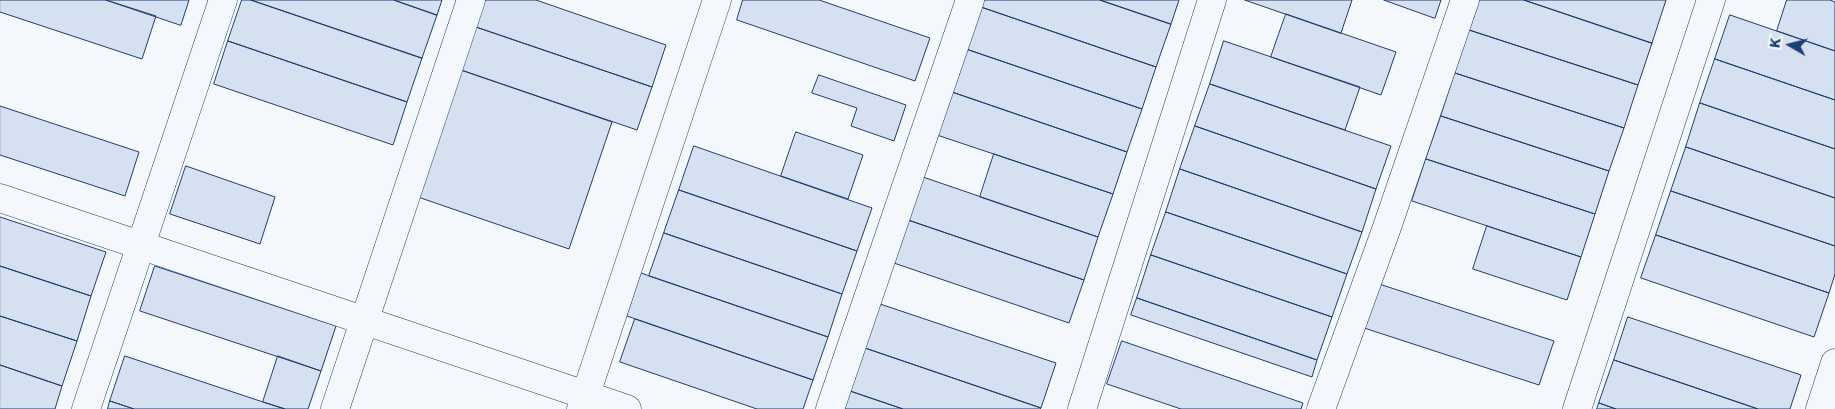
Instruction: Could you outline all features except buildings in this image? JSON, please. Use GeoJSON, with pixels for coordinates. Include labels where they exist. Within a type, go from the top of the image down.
{"type":"FeatureCollection","features":[{"type":"Feature","properties":{"kind":"street"},"geometry":{"type":"LineString","coordinates":[[86,409],[223,0]]}},
{"type":"Feature","properties":{"kind":"street"},"geometry":{"type":"LineString","coordinates":[[336,409],[471,0]]}},
{"type":"Feature","properties":{"kind":"street"},"geometry":{"type":"LineString","coordinates":[[584,402],[717,0]]}},
{"type":"Feature","properties":{"kind":"street"},"geometry":{"type":"LineString","coordinates":[[830,409],[970,0]]}},
{"type":"Feature","properties":{"kind":"street"},"geometry":{"type":"LineString","coordinates":[[1082,409],[1212,0]]}},
{"type":"Feature","properties":{"kind":"street"},"geometry":{"type":"LineString","coordinates":[[1321,409],[1386,230],[1465,0]]}},
{"type":"Feature","properties":{"kind":"street"},"geometry":{"type":"LineString","coordinates":[[1578,409],[1711,0]]}},
{"type":"Feature","properties":{"kind":"street"},"geometry":{"type":"LineString","coordinates":[[0,198],[365,321],[584,402],[626,409]]}},
{"type":"Feature","properties":{"kind":"street"},"geometry":{"type":"LineString","coordinates":[[1820,409],[1835,363]]}}]}
